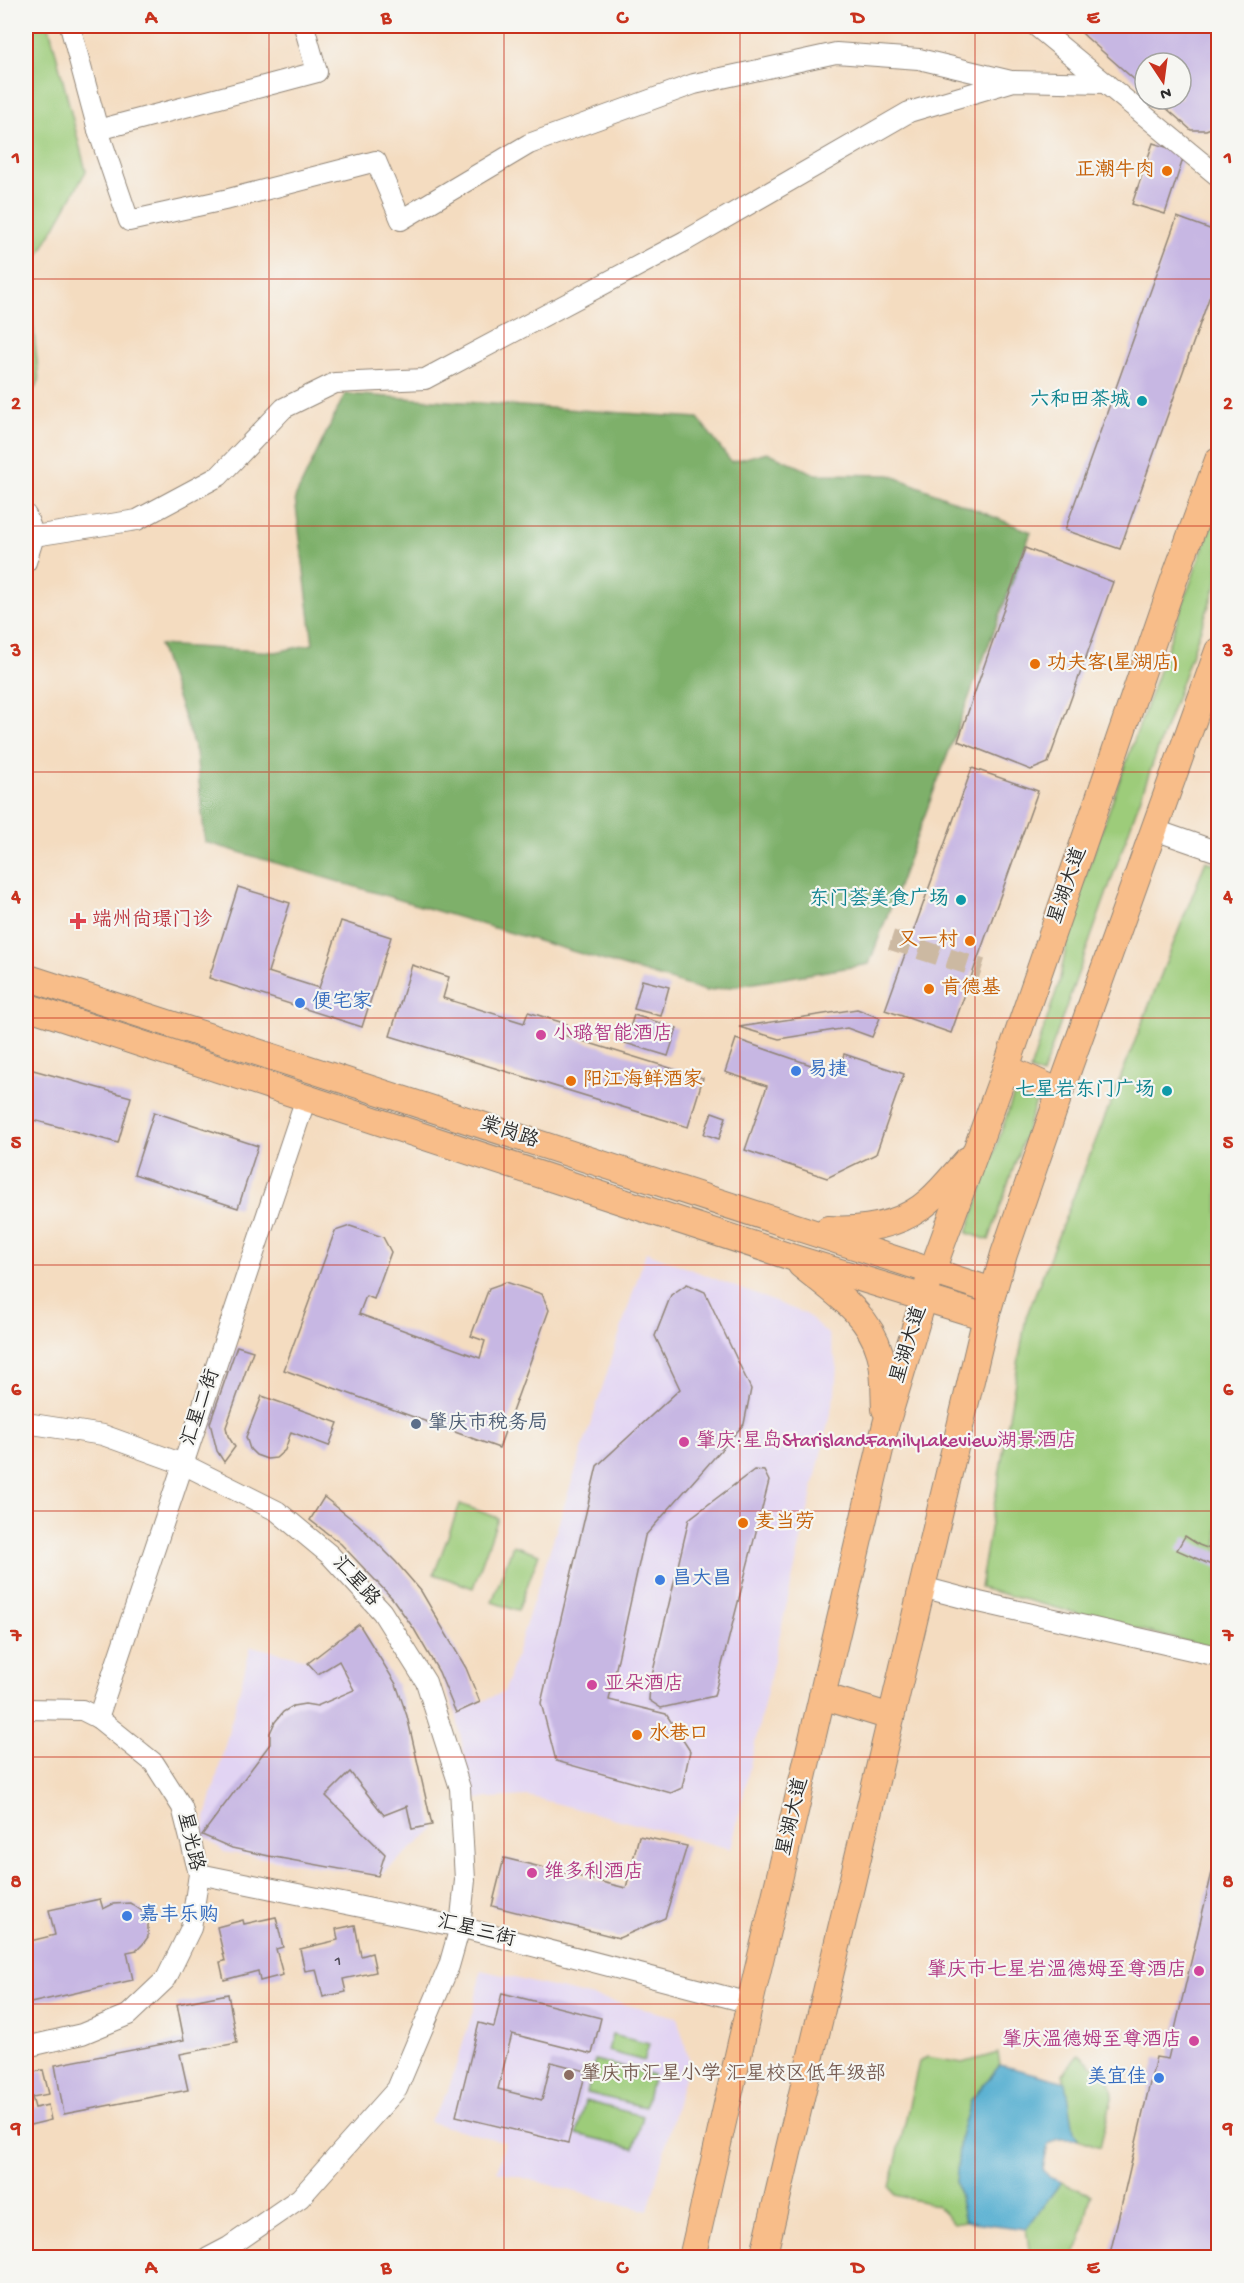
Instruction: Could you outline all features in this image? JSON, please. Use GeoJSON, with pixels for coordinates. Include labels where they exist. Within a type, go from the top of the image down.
{"type":"FeatureCollection","features":[{"type":"Feature","properties":{"kind":"main road","name":"星湖大道"},"geometry":{"type":"LineString","coordinates":[[692,2258],[886,1424],[932,1271],[1006,1068],[1218,460]]}},
{"type":"Feature","properties":{"kind":"main road"},"geometry":{"type":"LineString","coordinates":[[763,2258],[993,1291],[1060,1092],[1218,651]]}},
{"type":"Feature","properties":{"kind":"main road","name":"棠岗路"},"geometry":{"type":"LineString","coordinates":[[26,977],[993,1291]]}},
{"type":"Feature","properties":{"kind":"main road","name":"棠岗路"},"geometry":{"type":"LineString","coordinates":[[26,1006],[791,1257],[986,1317]]}},
{"type":"Feature","properties":{"kind":"main road"},"geometry":{"type":"LineString","coordinates":[[1006,1068],[1060,1092]]}},
{"type":"Feature","properties":{"kind":"main road"},"geometry":{"type":"LineString","coordinates":[[479,1155],[489,1127]]}},
{"type":"Feature","properties":{"kind":"main road"},"geometry":{"type":"LineString","coordinates":[[800,1228],[851,1230],[882,1226],[906,1217],[929,1202],[975,1151]]}},
{"type":"Feature","properties":{"kind":"main road"},"geometry":{"type":"LineString","coordinates":[[791,1257],[858,1313],[872,1334],[880,1354],[886,1424]]}},
{"type":"Feature","properties":{"kind":"main road"},"geometry":{"type":"LineString","coordinates":[[822,1696],[891,1717]]}},
{"type":"Feature","properties":{"kind":"street"},"geometry":{"type":"LineString","coordinates":[[70,26],[98,130],[129,221],[229,199],[376,161],[401,220],[529,144],[694,84],[836,53],[919,59],[1014,81],[1106,83]]}},
{"type":"Feature","properties":{"kind":"street"},"geometry":{"type":"LineString","coordinates":[[98,130],[317,72],[304,26]]}},
{"type":"Feature","properties":{"kind":"street"},"geometry":{"type":"LineString","coordinates":[[1036,26],[1218,176]]}},
{"type":"Feature","properties":{"kind":"street"},"geometry":{"type":"LineString","coordinates":[[34,536],[137,520],[219,477],[284,408],[335,383],[425,380],[685,242],[909,112],[1014,81]]}},
{"type":"Feature","properties":{"kind":"street"},"geometry":{"type":"LineString","coordinates":[[26,515],[34,536],[26,562]]}},
{"type":"Feature","properties":{"kind":"street"},"geometry":{"type":"LineString","coordinates":[[1155,830],[1218,852]]}},
{"type":"Feature","properties":{"kind":"street","name":"汇星二街"},"geometry":{"type":"LineString","coordinates":[[98,1718],[306,1098]]}},
{"type":"Feature","properties":{"kind":"street","name":"汇星路"},"geometry":{"type":"LineString","coordinates":[[26,1423],[103,1435],[183,1464],[277,1511],[330,1555],[382,1612],[426,1682],[460,1788],[465,1880],[460,1927],[449,1966],[397,2089],[300,2198],[229,2247],[208,2258]]}},
{"type":"Feature","properties":{"kind":"street"},"geometry":{"type":"LineString","coordinates":[[922,1587],[1218,1656]]}},
{"type":"Feature","properties":{"kind":"street"},"geometry":{"type":"LineString","coordinates":[[26,1709],[82,1710],[98,1718]]}},
{"type":"Feature","properties":{"kind":"street","name":"星光路"},"geometry":{"type":"LineString","coordinates":[[26,2047],[82,2034],[128,2015],[166,1979],[191,1928],[199,1874],[182,1807],[154,1763],[98,1718]]}},
{"type":"Feature","properties":{"kind":"street","name":"汇星三街"},"geometry":{"type":"LineString","coordinates":[[199,1874],[460,1927],[750,2003]]}},
{"type":"Feature","properties":{"kind":"shaded area"},"geometry":{"type":"Polygon","coordinates":[[[646,1252],[806,1314],[828,1334],[837,1366],[835,1392],[731,1849],[528,1796],[473,1799],[456,1713],[504,1692],[646,1252]]]}},
{"type":"Feature","properties":{"kind":"shaded area"},"geometry":{"type":"Polygon","coordinates":[[[365,1630],[395,1687],[410,1725],[435,1829],[379,1876],[224,1852],[202,1833],[251,1646],[311,1660],[365,1630]]]}},
{"type":"Feature","properties":{"kind":"shaded area","name":"肇庆市汇星小学 汇星校区低年级部"},"geometry":{"type":"Polygon","coordinates":[[[481,1970],[677,2017],[689,2059],[648,2211],[497,2171],[505,2142],[429,2122],[448,2091],[473,2011],[481,1970]]]}},
{"type":"Feature","properties":{"kind":"green space"},"geometry":{"type":"Polygon","coordinates":[[[26,26],[49,26],[86,171],[28,275],[39,381],[26,402],[26,26]]]}},
{"type":"Feature","properties":{"kind":"green space"},"geometry":{"type":"Polygon","coordinates":[[[345,394],[698,418],[731,462],[767,452],[815,474],[890,475],[1031,532],[869,964],[706,991],[205,842],[196,752],[159,645],[276,652],[313,644],[295,498],[345,394]]]}},
{"type":"Feature","properties":{"kind":"green space"},"geometry":{"type":"Polygon","coordinates":[[[1218,506],[1218,580],[1042,1075],[1030,1070],[1059,983],[1074,908],[1218,506]]]}},
{"type":"Feature","properties":{"kind":"green space","name":"七星岩东门广场"},"geometry":{"type":"Polygon","coordinates":[[[1206,861],[1218,865],[1218,1650],[980,1588],[1026,1317],[1206,861]]]}},
{"type":"Feature","properties":{"kind":"green space"},"geometry":{"type":"Polygon","coordinates":[[[1014,1094],[1036,1102],[989,1240],[967,1233],[1014,1094]]]}},
{"type":"Feature","properties":{"kind":"green space"},"geometry":{"type":"Polygon","coordinates":[[[460,1504],[498,1518],[473,1588],[434,1574],[460,1504]]]}},
{"type":"Feature","properties":{"kind":"green space"},"geometry":{"type":"Polygon","coordinates":[[[513,1545],[539,1554],[518,1611],[492,1602],[513,1545]]]}},
{"type":"Feature","properties":{"kind":"green space"},"geometry":{"type":"Polygon","coordinates":[[[612,2035],[649,2044],[644,2061],[608,2051],[612,2035]]]}},
{"type":"Feature","properties":{"kind":"green space"},"geometry":{"type":"Polygon","coordinates":[[[998,2053],[1000,2065],[971,2100],[956,2182],[965,2221],[954,2223],[936,2205],[895,2195],[890,2187],[919,2062],[927,2057],[963,2063],[998,2053]]]}},
{"type":"Feature","properties":{"kind":"green space"},"geometry":{"type":"Polygon","coordinates":[[[1079,2054],[1110,2081],[1113,2094],[1100,2147],[1078,2139],[1074,2132],[1063,2074],[1079,2054]]]}},
{"type":"Feature","properties":{"kind":"green space"},"geometry":{"type":"Polygon","coordinates":[[[595,2060],[653,2075],[645,2107],[587,2093],[595,2060]]]}},
{"type":"Feature","properties":{"kind":"green space"},"geometry":{"type":"Polygon","coordinates":[[[585,2101],[643,2116],[634,2148],[577,2134],[585,2101]]]}},
{"type":"Feature","properties":{"kind":"green space"},"geometry":{"type":"Polygon","coordinates":[[[1061,2182],[1091,2195],[1079,2246],[1074,2256],[1070,2258],[1030,2255],[1026,2229],[1061,2182]]]}},
{"type":"Feature","properties":{"kind":"water"},"geometry":{"type":"Polygon","coordinates":[[[1000,2065],[1066,2082],[1074,2131],[1078,2139],[1058,2139],[1048,2145],[1043,2169],[1049,2177],[1061,2182],[1026,2229],[965,2221],[956,2182],[960,2136],[971,2100],[1000,2065]]]}},
{"type":"Feature","properties":{"kind":"building"},"geometry":{"type":"Polygon","coordinates":[[[1075,26],[1218,26],[1218,125],[1206,130],[1191,130],[1170,111],[1193,111],[1193,51],[1133,51],[1133,78],[1075,26]]]}},
{"type":"Feature","properties":{"kind":"building"},"geometry":{"type":"Polygon","coordinates":[[[1153,143],[1185,153],[1165,214],[1132,204],[1153,143]]]}},
{"type":"Feature","properties":{"kind":"building","name":"六和田茶城"},"geometry":{"type":"Polygon","coordinates":[[[1177,217],[1218,232],[1218,273],[1120,549],[1065,530],[1177,217]]]}},
{"type":"Feature","properties":{"kind":"building"},"geometry":{"type":"Polygon","coordinates":[[[1025,548],[1113,582],[1048,763],[1031,770],[958,741],[1025,548]]]}},
{"type":"Feature","properties":{"kind":"building","name":"东门荟美食广场"},"geometry":{"type":"Polygon","coordinates":[[[972,768],[1038,791],[951,1033],[885,1010],[972,768]]]}},
{"type":"Feature","properties":{"kind":"building"},"geometry":{"type":"Polygon","coordinates":[[[238,887],[290,903],[268,972],[319,988],[341,921],[391,937],[362,1027],[209,978],[238,887]]]}},
{"type":"Feature","properties":{"kind":"building"},"geometry":{"type":"Polygon","coordinates":[[[412,965],[449,977],[443,998],[524,1023],[528,1012],[567,1024],[563,1035],[703,1078],[688,1127],[390,1036],[412,965]]]}},
{"type":"Feature","properties":{"kind":"building"},"geometry":{"type":"Polygon","coordinates":[[[642,980],[669,987],[661,1016],[634,1009],[642,980]]]}},
{"type":"Feature","properties":{"kind":"building"},"geometry":{"type":"Polygon","coordinates":[[[857,1009],[880,1018],[872,1037],[847,1028],[779,1039],[739,1027],[857,1009]]]}},
{"type":"Feature","properties":{"kind":"building"},"geometry":{"type":"Polygon","coordinates":[[[634,1015],[677,1028],[668,1056],[625,1043],[634,1015]]]}},
{"type":"Feature","properties":{"kind":"building"},"geometry":{"type":"Polygon","coordinates":[[[736,1039],[837,1074],[844,1054],[904,1074],[876,1154],[827,1178],[745,1150],[767,1086],[725,1072],[736,1039]]]}},
{"type":"Feature","properties":{"kind":"building"},"geometry":{"type":"Polygon","coordinates":[[[26,1068],[131,1097],[118,1143],[26,1118],[26,1068]]]}},
{"type":"Feature","properties":{"kind":"building"},"geometry":{"type":"Polygon","coordinates":[[[154,1112],[258,1146],[238,1208],[134,1174],[154,1112]]]}},
{"type":"Feature","properties":{"kind":"building"},"geometry":{"type":"Polygon","coordinates":[[[712,1112],[726,1117],[719,1139],[704,1134],[712,1112]]]}},
{"type":"Feature","properties":{"kind":"building"},"geometry":{"type":"Polygon","coordinates":[[[350,1226],[383,1237],[391,1252],[374,1299],[366,1296],[359,1314],[480,1358],[485,1341],[471,1336],[489,1288],[506,1282],[542,1294],[549,1310],[499,1448],[284,1370],[335,1231],[350,1226]]]}},
{"type":"Feature","properties":{"kind":"building"},"geometry":{"type":"Polygon","coordinates":[[[687,1284],[705,1292],[751,1389],[744,1424],[645,1536],[609,1700],[666,1714],[690,1751],[682,1788],[671,1793],[556,1761],[541,1703],[597,1466],[680,1389],[655,1336],[671,1295],[687,1284]]]}},
{"type":"Feature","properties":{"kind":"building"},"geometry":{"type":"Polygon","coordinates":[[[237,1346],[253,1351],[226,1427],[228,1436],[235,1447],[224,1462],[217,1451],[210,1423],[237,1346]]]}},
{"type":"Feature","properties":{"kind":"building"},"geometry":{"type":"Polygon","coordinates":[[[262,1396],[338,1423],[329,1446],[291,1432],[285,1450],[276,1458],[267,1459],[256,1455],[250,1449],[246,1437],[262,1396]]]}},
{"type":"Feature","properties":{"kind":"building"},"geometry":{"type":"Polygon","coordinates":[[[754,1470],[764,1471],[769,1481],[714,1696],[661,1708],[649,1700],[650,1684],[689,1519],[754,1470]]]}},
{"type":"Feature","properties":{"kind":"building"},"geometry":{"type":"Polygon","coordinates":[[[324,1497],[358,1524],[421,1591],[466,1668],[480,1702],[456,1713],[439,1672],[414,1629],[392,1598],[341,1544],[310,1520],[324,1497]]]}},
{"type":"Feature","properties":{"kind":"building"},"geometry":{"type":"Polygon","coordinates":[[[1185,1536],[1199,1545],[1218,1552],[1218,1568],[1177,1550],[1185,1536]]]}},
{"type":"Feature","properties":{"kind":"building"},"geometry":{"type":"Polygon","coordinates":[[[359,1624],[396,1684],[407,1716],[432,1825],[412,1829],[407,1806],[384,1815],[350,1772],[326,1796],[385,1854],[378,1876],[232,1848],[202,1835],[270,1744],[270,1733],[283,1712],[293,1706],[305,1704],[317,1706],[354,1690],[339,1661],[318,1674],[308,1663],[359,1624]]]}},
{"type":"Feature","properties":{"kind":"building","name":"维多利酒店"},"geometry":{"type":"Polygon","coordinates":[[[639,1836],[687,1846],[665,1918],[619,1938],[492,1906],[504,1858],[626,1888],[639,1836]]]}},
{"type":"Feature","properties":{"kind":"building","name":"肇庆温德姆至尊酒店"},"geometry":{"type":"Polygon","coordinates":[[[1218,1847],[1218,2027],[1212,2056],[1218,2057],[1218,2258],[1109,2258],[1156,2057],[1168,2059],[1218,1847]]]}},
{"type":"Feature","properties":{"kind":"building"},"geometry":{"type":"Polygon","coordinates":[[[100,1899],[103,1909],[113,1904],[130,1903],[144,1912],[148,1920],[148,1937],[137,1950],[127,1952],[133,1980],[26,2004],[26,1942],[55,1935],[49,1910],[100,1899]]]}},
{"type":"Feature","properties":{"kind":"building"},"geometry":{"type":"Polygon","coordinates":[[[276,1917],[283,1947],[276,1949],[283,1975],[260,1981],[258,1971],[224,1980],[220,1962],[225,1961],[217,1927],[243,1920],[244,1924],[276,1917]]]}},
{"type":"Feature","properties":{"kind":"building"},"geometry":{"type":"Polygon","coordinates":[[[355,1925],[361,1956],[372,1953],[376,1972],[343,1979],[346,1992],[323,1997],[316,1969],[305,1971],[300,1949],[338,1940],[336,1929],[355,1925]]]}},
{"type":"Feature","properties":{"kind":"building"},"geometry":{"type":"Polygon","coordinates":[[[502,1993],[601,2018],[592,2054],[512,2034],[498,2089],[542,2100],[551,2062],[586,2071],[568,2143],[456,2116],[479,2023],[494,2027],[502,1993]]]}},
{"type":"Feature","properties":{"kind":"building"},"geometry":{"type":"Polygon","coordinates":[[[228,1994],[237,2043],[180,2054],[188,2090],[64,2114],[55,2065],[184,2040],[177,2004],[228,1994]]]}},
{"type":"Feature","properties":{"kind":"building"},"geometry":{"type":"Polygon","coordinates":[[[43,2070],[49,2094],[32,2097],[35,2108],[48,2105],[51,2120],[26,2126],[26,2074],[43,2070]]]}},
{"type":"Feature","properties":{"kind":"tunnel"},"geometry":{"type":"LineString","coordinates":[[891,940],[982,969]]}},
{"type":"Feature","properties":{"kind":"place","name":"正潮牛肉"},"geometry":{"type":"Point","coordinates":[1167,171]}},
{"type":"Feature","properties":{"kind":"place","name":"六和田茶城"},"geometry":{"type":"Point","coordinates":[1142,401]}},
{"type":"Feature","properties":{"kind":"place","name":"功夫客(星湖店)"},"geometry":{"type":"Point","coordinates":[1035,664]}},
{"type":"Feature","properties":{"kind":"place","name":"东门荟美食广场"},"geometry":{"type":"Point","coordinates":[961,900]}},
{"type":"Feature","properties":{"kind":"place","name":"端州尚璟门诊"},"geometry":{"type":"Point","coordinates":[78,921]}},
{"type":"Feature","properties":{"kind":"place","name":"又一村"},"geometry":{"type":"Point","coordinates":[970,941]}},
{"type":"Feature","properties":{"kind":"place","name":"肯德基"},"geometry":{"type":"Point","coordinates":[929,989]}},
{"type":"Feature","properties":{"kind":"place","name":"便宅家"},"geometry":{"type":"Point","coordinates":[300,1003]}},
{"type":"Feature","properties":{"kind":"place","name":"小璐智能酒店"},"geometry":{"type":"Point","coordinates":[541,1035]}},
{"type":"Feature","properties":{"kind":"place","name":"易捷"},"geometry":{"type":"Point","coordinates":[796,1071]}},
{"type":"Feature","properties":{"kind":"place","name":"阳江海鲜酒家"},"geometry":{"type":"Point","coordinates":[571,1081]}},
{"type":"Feature","properties":{"kind":"place","name":"七星岩东门广场"},"geometry":{"type":"Point","coordinates":[1167,1091]}},
{"type":"Feature","properties":{"kind":"place","name":"肇庆市税务局"},"geometry":{"type":"Point","coordinates":[416,1424]}},
{"type":"Feature","properties":{"kind":"place","name":"肇庆·星岛StarislandFamilyLakeview湖景酒店"},"geometry":{"type":"Point","coordinates":[684,1442]}},
{"type":"Feature","properties":{"kind":"place","name":"麦当劳"},"geometry":{"type":"Point","coordinates":[743,1523]}},
{"type":"Feature","properties":{"kind":"place","name":"昌大昌"},"geometry":{"type":"Point","coordinates":[660,1580]}},
{"type":"Feature","properties":{"kind":"place","name":"亚朵酒店"},"geometry":{"type":"Point","coordinates":[592,1685]}},
{"type":"Feature","properties":{"kind":"place","name":"水巷口"},"geometry":{"type":"Point","coordinates":[637,1735]}},
{"type":"Feature","properties":{"kind":"place","name":"维多利酒店"},"geometry":{"type":"Point","coordinates":[532,1873]}},
{"type":"Feature","properties":{"kind":"place","name":"嘉丰乐购"},"geometry":{"type":"Point","coordinates":[127,1916]}},
{"type":"Feature","properties":{"kind":"place","name":"肇庆市七星岩温德姆至尊酒店"},"geometry":{"type":"Point","coordinates":[1199,1971]}},
{"type":"Feature","properties":{"kind":"place","name":"肇庆温德姆至尊酒店"},"geometry":{"type":"Point","coordinates":[1194,2041]}},
{"type":"Feature","properties":{"kind":"place","name":"肇庆市汇星小学 汇星校区低年级部"},"geometry":{"type":"Point","coordinates":[569,2075]}},
{"type":"Feature","properties":{"kind":"place","name":"美宜佳"},"geometry":{"type":"Point","coordinates":[1159,2078]}}]}
